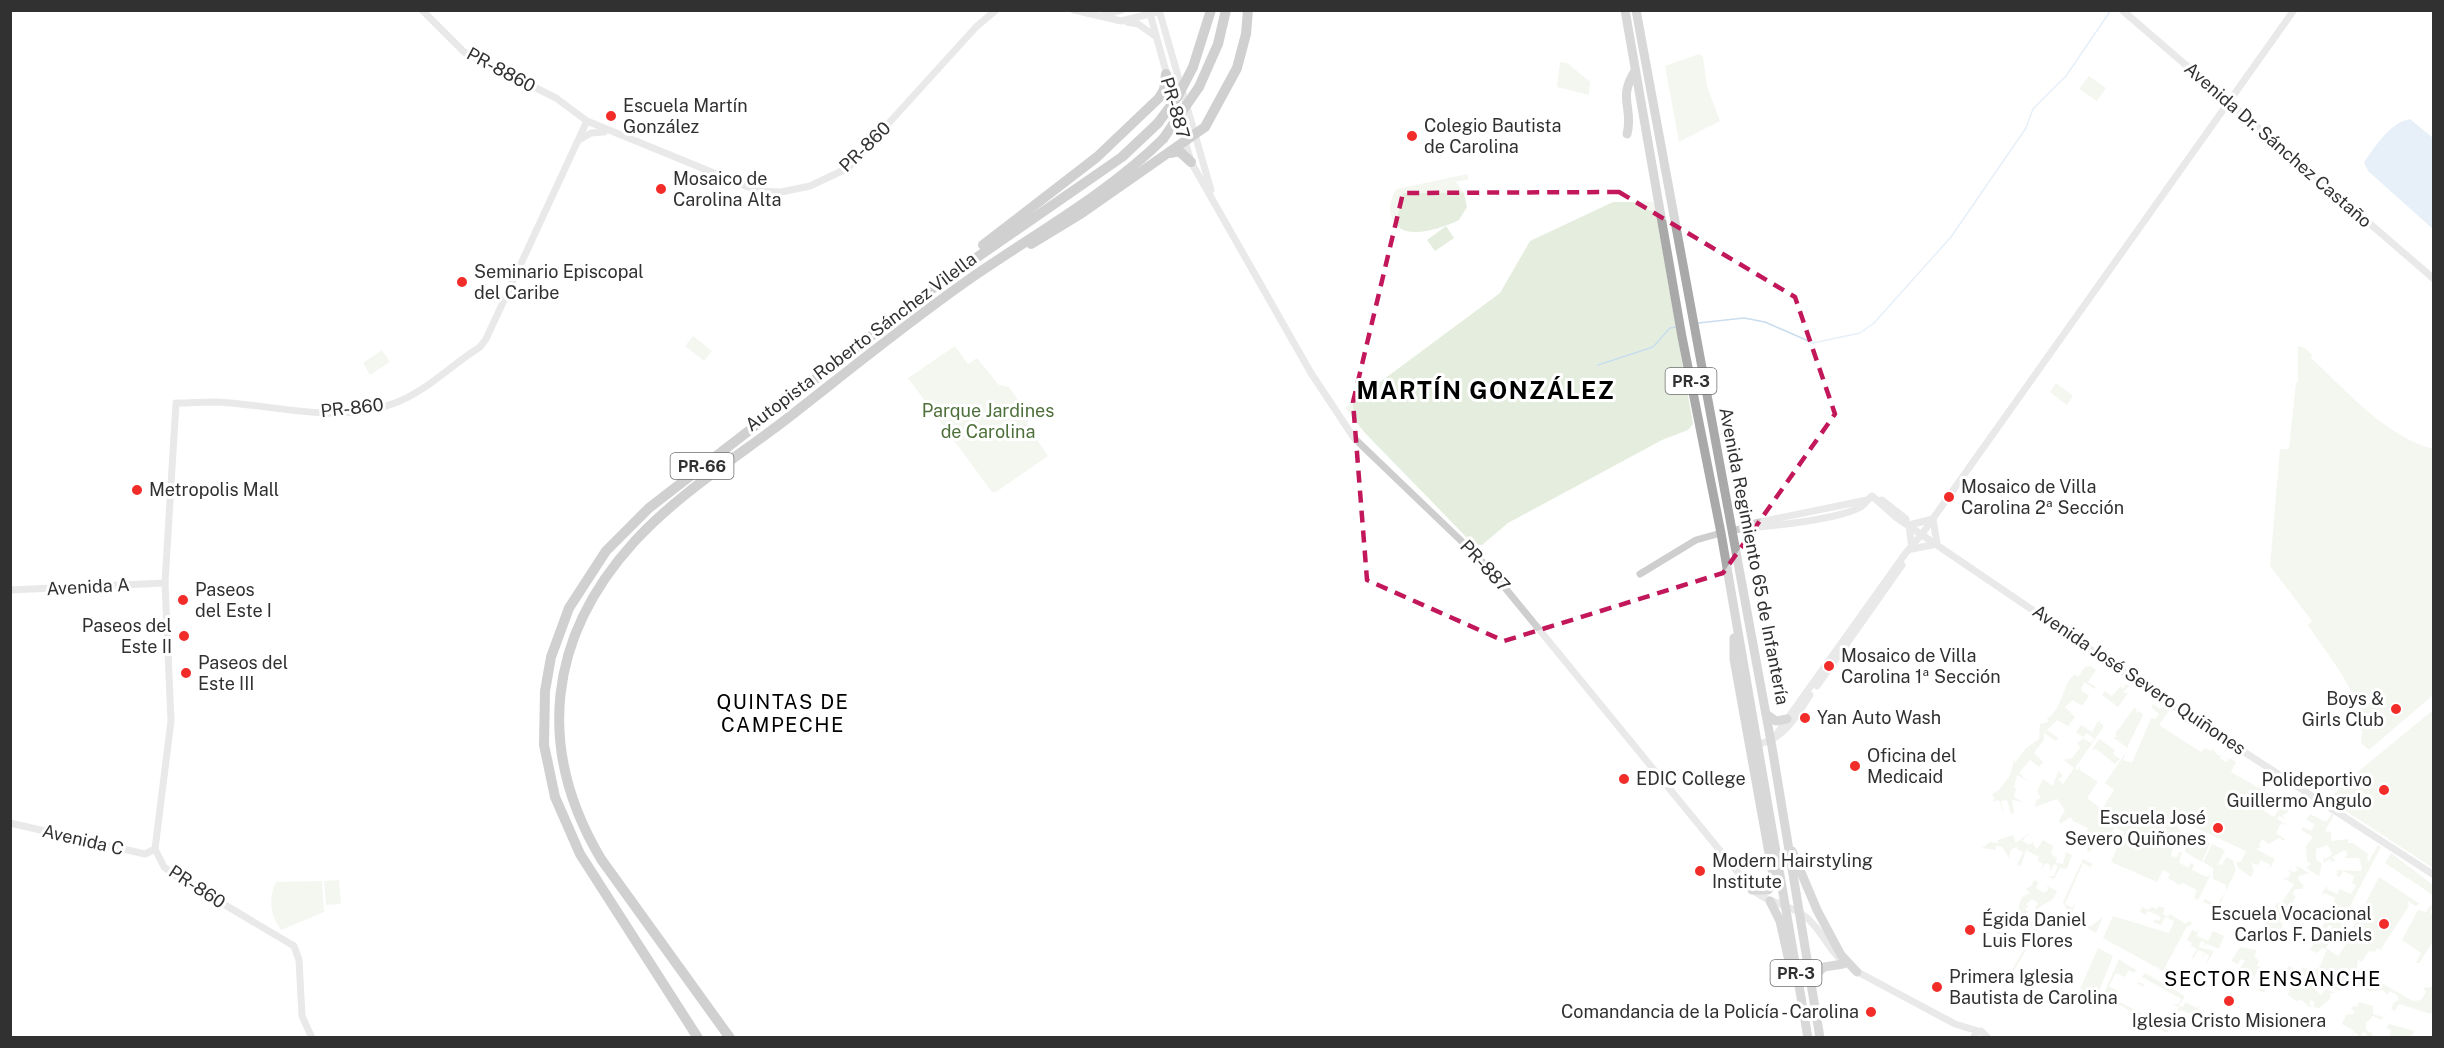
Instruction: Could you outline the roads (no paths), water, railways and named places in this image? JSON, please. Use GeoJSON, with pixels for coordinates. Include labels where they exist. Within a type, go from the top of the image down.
{"type":"FeatureCollection","features":[{"type":"Feature","properties":{"kind":"highway","name":"Autopista Roberto Sánchez Vilella"},"geometry":{"type":"LineString","coordinates":[[698,1038],[580,854],[562,817],[550,780],[544,745],[543,709],[551,657],[561,625],[579,588],[595,564],[634,522],[959,269],[1122,157],[1158,123],[1178,96],[1193,67],[1211,10]]}},
{"type":"Feature","properties":{"kind":"highway","name":"Autopista Roberto Sánchez Vilella"},"geometry":{"type":"LineString","coordinates":[[730,1038],[587,835],[564,773],[559,740],[560,687],[577,627],[608,575],[636,541],[668,510],[975,275],[1120,176],[1163,139],[1199,87],[1218,44],[1226,10]]}},
{"type":"Feature","properties":{"kind":"highway"},"geometry":{"type":"LineString","coordinates":[[975,275],[1057,229],[1205,127],[1234,75],[1244,46],[1248,10]]}},
{"type":"Feature","properties":{"kind":"highway"},"geometry":{"type":"LineString","coordinates":[[902,312],[918,295],[1116,141],[1159,98],[1164,90],[1166,74]]}},
{"type":"Feature","properties":{"kind":"highway"},"geometry":{"type":"LineString","coordinates":[[1167,154],[1179,151],[1191,162]]}},
{"type":"Feature","properties":{"kind":"main road","name":"Avenida Regimiento 65 de Infantería"},"geometry":{"type":"LineString","coordinates":[[1625,10],[1721,533],[1735,621],[1734,659],[1753,745]]}},
{"type":"Feature","properties":{"kind":"main road","name":"Avenida Regimiento 65 de Infantería"},"geometry":{"type":"LineString","coordinates":[[1636,10],[1693,329],[1733,530],[1766,714],[1774,739],[1820,1038]]}},
{"type":"Feature","properties":{"kind":"main road"},"geometry":{"type":"LineString","coordinates":[[1627,134],[1629,127],[1626,84],[1635,71]]}},
{"type":"Feature","properties":{"kind":"main road"},"geometry":{"type":"LineString","coordinates":[[1766,714],[1776,721],[1787,719]]}},
{"type":"Feature","properties":{"kind":"main road"},"geometry":{"type":"LineString","coordinates":[[1752,890],[1768,890],[1774,880],[1753,745]]}},
{"type":"Feature","properties":{"kind":"main road","name":"PR-3"},"geometry":{"type":"LineString","coordinates":[[1753,745],[1786,907],[1799,992],[1809,1038]]}},
{"type":"Feature","properties":{"kind":"main road"},"geometry":{"type":"LineString","coordinates":[[1789,845],[1798,861],[1817,910],[1841,956],[1857,972]]}},
{"type":"Feature","properties":{"kind":"main road"},"geometry":{"type":"LineString","coordinates":[[1770,902],[1780,921],[1790,972],[1799,992]]}},
{"type":"Feature","properties":{"kind":"main road"},"geometry":{"type":"LineString","coordinates":[[1812,978],[1824,967],[1844,963]]}},
{"type":"Feature","properties":{"kind":"street","name":"PR-8860"},"geometry":{"type":"LineString","coordinates":[[422,10],[464,52],[556,98],[586,122]]}},
{"type":"Feature","properties":{"kind":"street","name":"PR-860"},"geometry":{"type":"LineString","coordinates":[[312,1038],[303,1016],[299,960],[294,946],[173,874],[164,867],[155,849],[171,721],[165,583],[176,403],[217,402],[327,414],[387,405],[429,385],[480,347],[486,339],[586,122],[606,132],[758,191],[780,192],[810,186],[848,168],[976,27],[996,10]]}},
{"type":"Feature","properties":{"kind":"street"},"geometry":{"type":"LineString","coordinates":[[1074,10],[1138,24],[1155,36]]}},
{"type":"Feature","properties":{"kind":"street"},"geometry":{"type":"LineString","coordinates":[[1096,15],[1122,10]]}},
{"type":"Feature","properties":{"kind":"street","name":"Avenida Dr. Sánchez Castaño"},"geometry":{"type":"LineString","coordinates":[[2122,10],[2433,279]]}},
{"type":"Feature","properties":{"kind":"street"},"geometry":{"type":"LineString","coordinates":[[1774,739],[2294,10]]}},
{"type":"Feature","properties":{"kind":"street"},"geometry":{"type":"LineString","coordinates":[[1121,21],[1159,11]]}},
{"type":"Feature","properties":{"kind":"street","name":"PR-887"},"geometry":{"type":"LineString","coordinates":[[1159,11],[1189,137],[1191,162],[1307,367],[1354,438],[1491,571],[1752,890],[1770,902],[1801,914]]}},
{"type":"Feature","properties":{"kind":"street","name":"PR-887"},"geometry":{"type":"LineString","coordinates":[[1149,12],[1166,74],[1215,201]]}},
{"type":"Feature","properties":{"kind":"street"},"geometry":{"type":"LineString","coordinates":[[573,112],[579,127],[579,140]]}},
{"type":"Feature","properties":{"kind":"street"},"geometry":{"type":"LineString","coordinates":[[579,140],[591,133],[606,132]]}},
{"type":"Feature","properties":{"kind":"street","name":"Avenida José Severo Quiñones"},"geometry":{"type":"LineString","coordinates":[[1733,530],[1822,514],[1867,500],[1872,496],[1878,501],[1882,500],[1898,516],[1906,519],[1907,524],[2187,715],[2433,875]]}},
{"type":"Feature","properties":{"kind":"street"},"geometry":{"type":"LineString","coordinates":[[1753,745],[1782,735],[1909,556],[1907,524],[1933,519]]}},
{"type":"Feature","properties":{"kind":"street"},"geometry":{"type":"LineString","coordinates":[[1910,550],[1937,544],[1933,519]]}},
{"type":"Feature","properties":{"kind":"street"},"geometry":{"type":"LineString","coordinates":[[1640,574],[1696,540],[1721,533]]}},
{"type":"Feature","properties":{"kind":"street","name":"Avenida A"},"geometry":{"type":"LineString","coordinates":[[10,590],[165,583]]}},
{"type":"Feature","properties":{"kind":"street","name":"Avenida C"},"geometry":{"type":"LineString","coordinates":[[10,823],[145,854],[155,849]]}},
{"type":"Feature","properties":{"kind":"street"},"geometry":{"type":"LineString","coordinates":[[1801,914],[1808,919],[1834,955],[1857,972],[1974,1035],[1984,1032],[1988,1038]]}},
{"type":"Feature","properties":{"kind":"water"},"geometry":{"type":"Polygon","coordinates":[[[2410,119],[2433,138],[2433,229],[2368,171],[2364,162],[2389,130],[2402,121],[2410,119]]]}},
{"type":"Feature","properties":{"kind":"waterway"},"geometry":{"type":"LineString","coordinates":[[1698,323],[1744,318],[1765,322],[1813,343],[1860,333],[1874,323],[1951,237],[2026,128],[2033,109],[2066,76],[2111,10]]}},
{"type":"Feature","properties":{"kind":"waterway"},"geometry":{"type":"LineString","coordinates":[[1598,365],[1653,347],[1670,328],[1676,327]]}},
{"type":"Feature","properties":{"kind":"place","name":"Escuela Martín González"},"geometry":{"type":"Point","coordinates":[611,116]}},
{"type":"Feature","properties":{"kind":"place","name":"Colegio Bautista de Carolina"},"geometry":{"type":"Point","coordinates":[1412,136]}},
{"type":"Feature","properties":{"kind":"place","name":"Mosaico de Carolina Alta"},"geometry":{"type":"Point","coordinates":[661,189]}},
{"type":"Feature","properties":{"kind":"place","name":"Seminario Episcopal del Caribe"},"geometry":{"type":"Point","coordinates":[462,282]}},
{"type":"Feature","properties":{"kind":"place","name":"Metropolis Mall"},"geometry":{"type":"Point","coordinates":[137,490]}},
{"type":"Feature","properties":{"kind":"place","name":"Mosaico de Villa Carolina 2ª Sección"},"geometry":{"type":"Point","coordinates":[1949,497]}},
{"type":"Feature","properties":{"kind":"place","name":"Paseos del Este I"},"geometry":{"type":"Point","coordinates":[183,600]}},
{"type":"Feature","properties":{"kind":"place","name":"Paseos del Este II"},"geometry":{"type":"Point","coordinates":[184,636]}},
{"type":"Feature","properties":{"kind":"place","name":"Mosaico de Villa Carolina 1ª Sección"},"geometry":{"type":"Point","coordinates":[1829,666]}},
{"type":"Feature","properties":{"kind":"place","name":"Paseos del Este III"},"geometry":{"type":"Point","coordinates":[186,673]}},
{"type":"Feature","properties":{"kind":"place","name":"Boys & Girls Club"},"geometry":{"type":"Point","coordinates":[2396,709]}},
{"type":"Feature","properties":{"kind":"place","name":"Yan Auto Wash"},"geometry":{"type":"Point","coordinates":[1805,718]}},
{"type":"Feature","properties":{"kind":"place","name":"Oficina del Medicaid"},"geometry":{"type":"Point","coordinates":[1855,766]}},
{"type":"Feature","properties":{"kind":"place","name":"EDIC College"},"geometry":{"type":"Point","coordinates":[1624,779]}},
{"type":"Feature","properties":{"kind":"place","name":"Polideportivo Guillermo Angulo"},"geometry":{"type":"Point","coordinates":[2384,790]}},
{"type":"Feature","properties":{"kind":"place","name":"Escuela José Severo Quiñones"},"geometry":{"type":"Point","coordinates":[2218,828]}},
{"type":"Feature","properties":{"kind":"place","name":"Modern Hairstyling Institute"},"geometry":{"type":"Point","coordinates":[1700,871]}},
{"type":"Feature","properties":{"kind":"place","name":"Escuela Vocacional Carlos F. Daniels"},"geometry":{"type":"Point","coordinates":[2384,924]}},
{"type":"Feature","properties":{"kind":"place","name":"Égida Daniel Luis Flores"},"geometry":{"type":"Point","coordinates":[1970,930]}},
{"type":"Feature","properties":{"kind":"place","name":"Primera Iglesia Bautista de Carolina"},"geometry":{"type":"Point","coordinates":[1937,987]}},
{"type":"Feature","properties":{"kind":"place","name":"Iglesia Cristo Misionera"},"geometry":{"type":"Point","coordinates":[2229,1001]}},
{"type":"Feature","properties":{"kind":"place","name":"Comandancia de la Policía - Carolina"},"geometry":{"type":"Point","coordinates":[1871,1012]}},
{"type":"Feature","properties":{"kind":"district","name":"MARTÍN GONZÁLEZ"},"geometry":{"type":"Point","coordinates":[1486,391]}},
{"type":"Feature","properties":{"kind":"district","name":"QUINTAS DE CAMPECHE"},"geometry":{"type":"Point","coordinates":[783,714]}},
{"type":"Feature","properties":{"kind":"district","name":"SECTOR ENSANCHE"},"geometry":{"type":"Point","coordinates":[2273,979]}},
{"type":"Feature","properties":{"kind":"park label","name":"Parque Jardines de Carolina"},"geometry":{"type":"Point","coordinates":[988,421]}}]}
